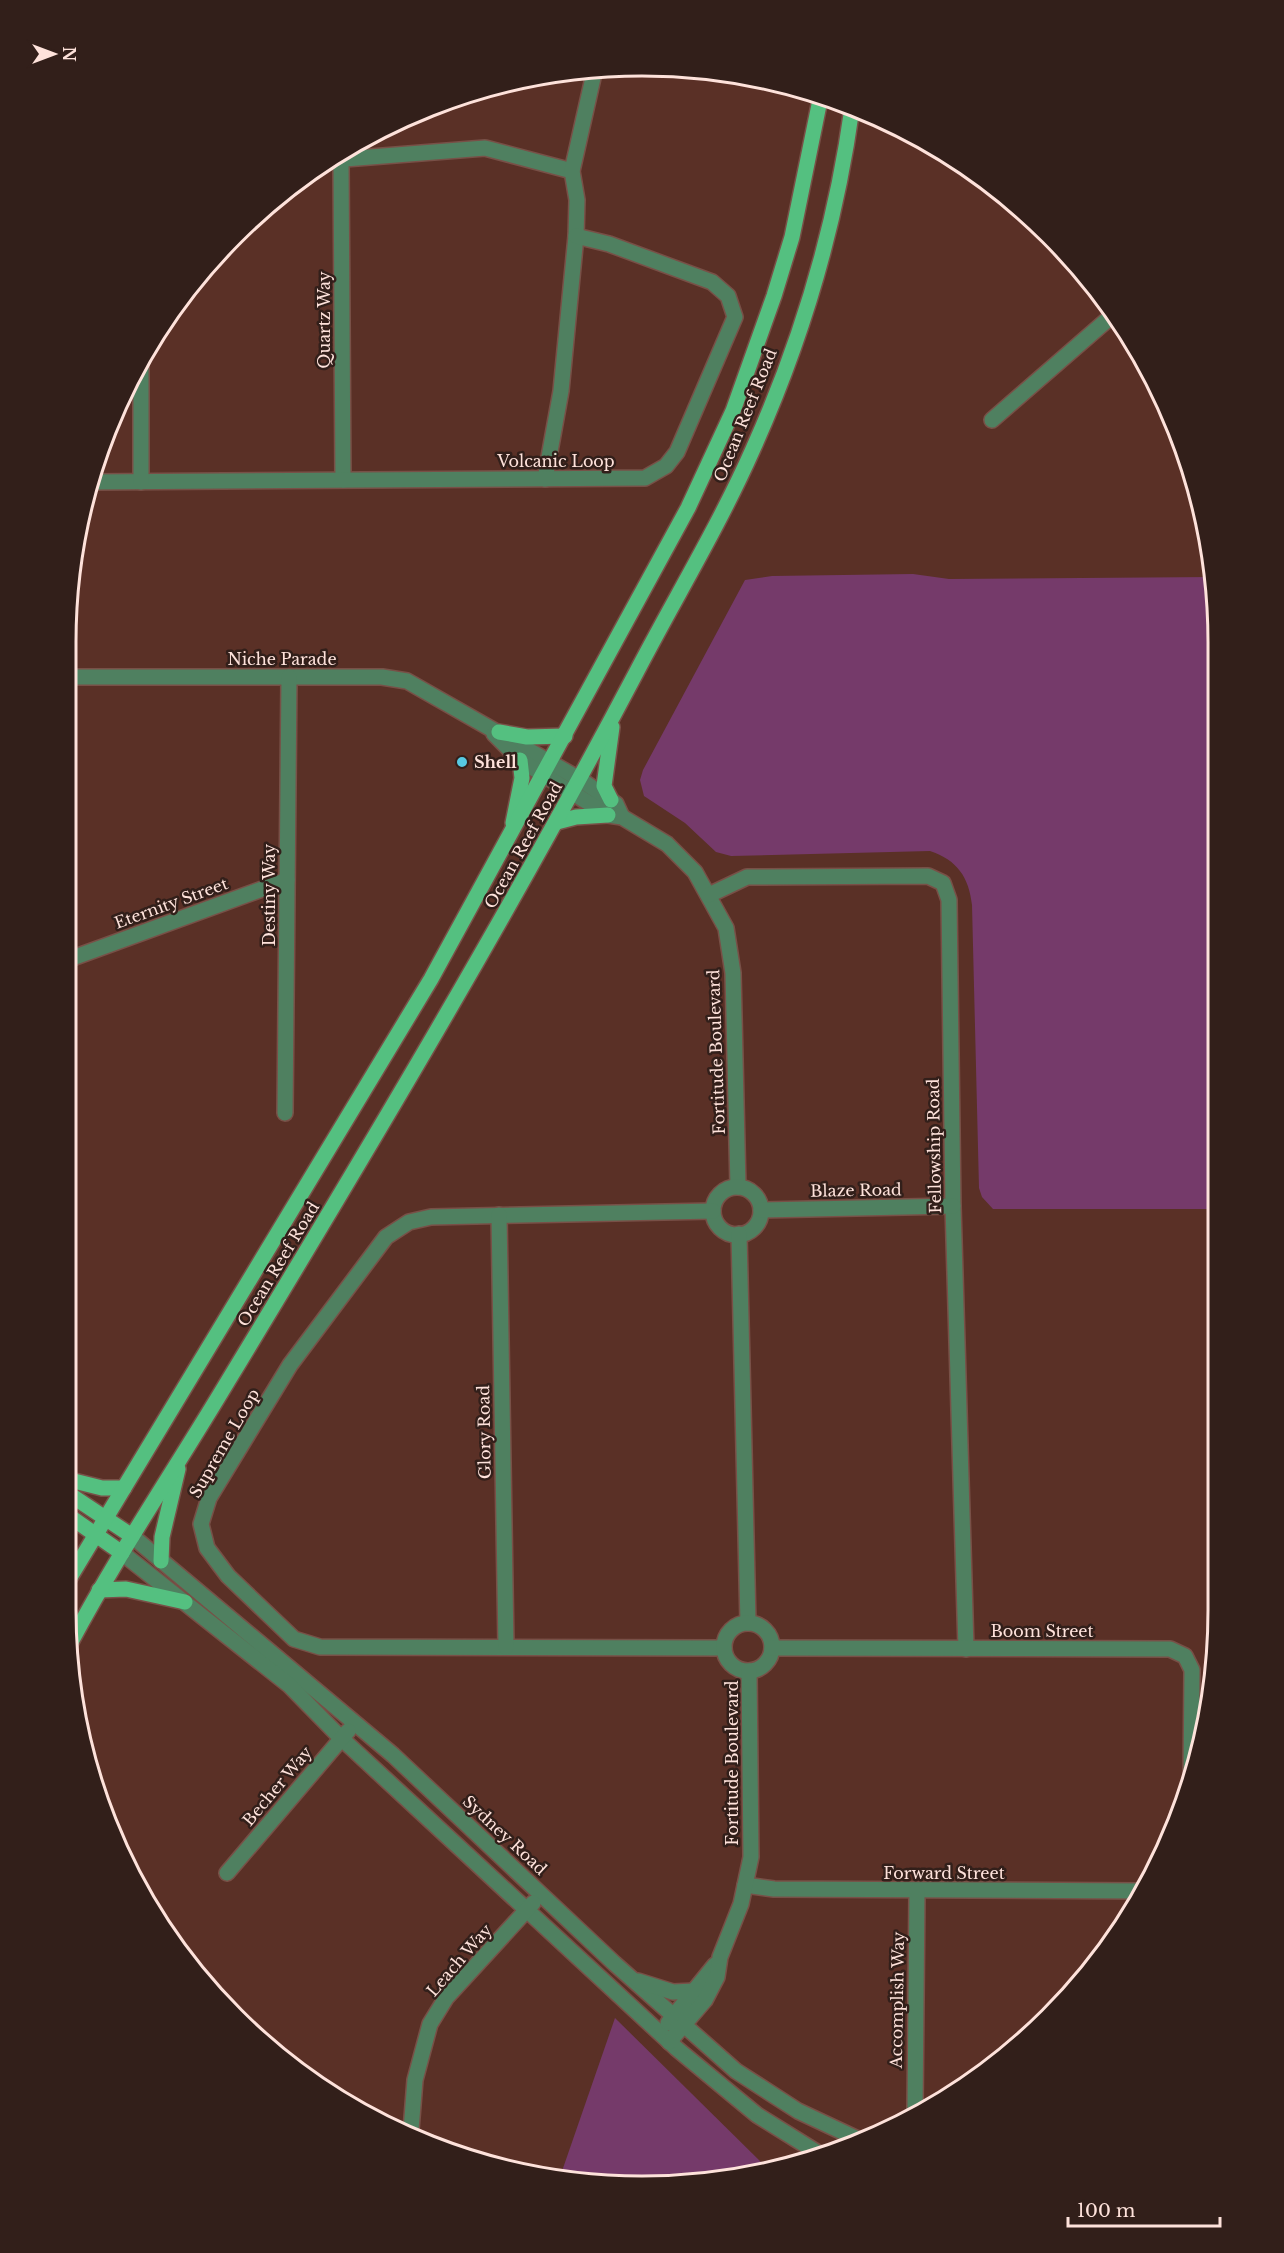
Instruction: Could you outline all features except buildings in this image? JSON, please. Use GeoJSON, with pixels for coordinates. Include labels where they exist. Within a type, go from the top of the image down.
{"type":"FeatureCollection","features":[{"type":"Feature","properties":{"kind":"main road","name":"Ocean Reef Road"},"geometry":{"type":"LineString","coordinates":[[76,1568],[414,1008],[566,736],[688,508],[733,411],[759,343],[792,237],[819,105]]}},
{"type":"Feature","properties":{"kind":"main road","name":"Ocean Reef Road"},"geometry":{"type":"LineString","coordinates":[[77,1631],[99,1590],[225,1387],[465,986],[577,786],[712,535],[754,448],[798,332],[827,238],[850,117]]}},
{"type":"Feature","properties":{"kind":"main road"},"geometry":{"type":"LineString","coordinates":[[557,822],[576,816],[614,811],[604,786],[614,716]]}},
{"type":"Feature","properties":{"kind":"main road"},"geometry":{"type":"LineString","coordinates":[[492,729],[527,737],[566,736]]}},
{"type":"Feature","properties":{"kind":"main road"},"geometry":{"type":"LineString","coordinates":[[511,835],[522,778],[520,760]]}},
{"type":"Feature","properties":{"kind":"main road"},"geometry":{"type":"LineString","coordinates":[[161,1561],[162,1537],[181,1455]]}},
{"type":"Feature","properties":{"kind":"main road"},"geometry":{"type":"LineString","coordinates":[[76,1482],[92,1486],[124,1488]]}},
{"type":"Feature","properties":{"kind":"main road"},"geometry":{"type":"LineString","coordinates":[[76,1498],[132,1536]]}},
{"type":"Feature","properties":{"kind":"main road"},"geometry":{"type":"LineString","coordinates":[[76,1521],[122,1553]]}},
{"type":"Feature","properties":{"kind":"main road"},"geometry":{"type":"LineString","coordinates":[[99,1590],[126,1589],[185,1602]]}},
{"type":"Feature","properties":{"kind":"street"},"geometry":{"type":"LineString","coordinates":[[545,479],[562,382],[576,236],[577,200],[572,171],[593,79]]}},
{"type":"Feature","properties":{"kind":"street"},"geometry":{"type":"LineString","coordinates":[[348,159],[485,148],[572,171]]}},
{"type":"Feature","properties":{"kind":"street","name":"Quartz Way"},"geometry":{"type":"LineString","coordinates":[[336,167],[343,480]]}},
{"type":"Feature","properties":{"kind":"street","name":"Volcanic Loop"},"geometry":{"type":"LineString","coordinates":[[100,482],[645,478],[666,466],[677,452],[735,317],[728,296],[712,282],[609,244],[576,236]]}},
{"type":"Feature","properties":{"kind":"street"},"geometry":{"type":"LineString","coordinates":[[992,420],[1107,320]]}},
{"type":"Feature","properties":{"kind":"street"},"geometry":{"type":"LineString","coordinates":[[141,380],[141,482]]}},
{"type":"Feature","properties":{"kind":"street","name":"Niche Parade"},"geometry":{"type":"LineString","coordinates":[[76,677],[382,677],[407,681],[492,729],[577,786]]}},
{"type":"Feature","properties":{"kind":"street","name":"Destiny Way"},"geometry":{"type":"LineString","coordinates":[[285,1113],[289,677]]}},
{"type":"Feature","properties":{"kind":"street","name":"Niche Parade"},"geometry":{"type":"LineString","coordinates":[[492,729],[520,760],[547,768]]}},
{"type":"Feature","properties":{"kind":"street","name":"Fortitude Boulevard"},"geometry":{"type":"LineString","coordinates":[[577,786],[667,844],[695,872],[710,895],[726,928],[733,973],[738,1186]]}},
{"type":"Feature","properties":{"kind":"street","name":"Fellowship Road"},"geometry":{"type":"LineString","coordinates":[[710,895],[747,877],[928,876],[943,883],[949,900],[953,1206],[966,1649]]}},
{"type":"Feature","properties":{"kind":"street","name":"Eternity Street"},"geometry":{"type":"LineString","coordinates":[[76,957],[287,880]]}},
{"type":"Feature","properties":{"kind":"street"},"geometry":{"type":"LineString","coordinates":[[738,1186],[753,1192],[761,1210],[754,1228],[739,1234],[724,1231],[715,1219],[713,1211],[718,1196],[730,1187],[738,1186]]}},
{"type":"Feature","properties":{"kind":"street","name":"Blaze Road"},"geometry":{"type":"LineString","coordinates":[[761,1210],[953,1206]]}},
{"type":"Feature","properties":{"kind":"street","name":"Supreme Loop"},"geometry":{"type":"LineString","coordinates":[[713,1211],[431,1216],[409,1222],[386,1237],[290,1365],[209,1498],[201,1524],[207,1548],[228,1576],[294,1639],[320,1647],[724,1648]]}},
{"type":"Feature","properties":{"kind":"street","name":"Glory Road"},"geometry":{"type":"LineString","coordinates":[[499,1215],[506,1647]]}},
{"type":"Feature","properties":{"kind":"street"},"geometry":{"type":"LineString","coordinates":[[739,1234],[748,1623]]}},
{"type":"Feature","properties":{"kind":"street","name":"Sydney Road"},"geometry":{"type":"LineString","coordinates":[[132,1536],[356,1723],[736,2071],[798,2111],[851,2136]]}},
{"type":"Feature","properties":{"kind":"street"},"geometry":{"type":"LineString","coordinates":[[122,1553],[289,1686],[341,1738],[664,2037],[758,2115],[812,2150]]}},
{"type":"Feature","properties":{"kind":"street"},"geometry":{"type":"LineString","coordinates":[[748,1623],[763,1628],[769,1635],[772,1648],[764,1665],[749,1671],[735,1667],[724,1648],[729,1633],[741,1624],[748,1623]]}},
{"type":"Feature","properties":{"kind":"street","name":"Boom Street"},"geometry":{"type":"LineString","coordinates":[[772,1648],[1170,1649],[1185,1656],[1192,1670],[1191,1744]]}},
{"type":"Feature","properties":{"kind":"street","name":"Fortitude Boulevard"},"geometry":{"type":"LineString","coordinates":[[664,2037],[705,2000],[717,1977],[720,1957],[741,1904],[751,1857],[749,1671]]}},
{"type":"Feature","properties":{"kind":"street","name":"Becher Way"},"geometry":{"type":"LineString","coordinates":[[227,1873],[356,1723]]}},
{"type":"Feature","properties":{"kind":"street","name":"Forward Street"},"geometry":{"type":"LineString","coordinates":[[745,1885],[774,1889],[1134,1891]]}},
{"type":"Feature","properties":{"kind":"street","name":"Accomplish Way"},"geometry":{"type":"LineString","coordinates":[[915,2106],[917,1891]]}},
{"type":"Feature","properties":{"kind":"street","name":"Leach Way"},"geometry":{"type":"LineString","coordinates":[[411,2127],[415,2080],[430,2024],[446,1998],[541,1894]]}},
{"type":"Feature","properties":{"kind":"street","name":"Fortitude Boulevard"},"geometry":{"type":"LineString","coordinates":[[680,2021],[695,1991],[720,1957]]}},
{"type":"Feature","properties":{"kind":"street"},"geometry":{"type":"LineString","coordinates":[[633,1979],[673,1992],[695,1991]]}},
{"type":"Feature","properties":{"kind":"shaded area"},"geometry":{"type":"Polygon","coordinates":[[[913,574],[949,579],[1204,577],[1208,642],[1208,1209],[993,1209],[982,1197],[979,1188],[972,905],[965,878],[948,859],[930,851],[731,856],[716,852],[685,823],[644,796],[640,780],[643,770],[745,580],[772,576],[913,574]]]}},
{"type":"Feature","properties":{"kind":"shaded area"},"geometry":{"type":"Polygon","coordinates":[[[615,2018],[762,2163],[716,2172],[679,2175],[605,2175],[562,2171],[615,2018]]]}},
{"type":"Feature","properties":{"kind":"place","name":"Shell"},"geometry":{"type":"Point","coordinates":[462,762]}}]}
